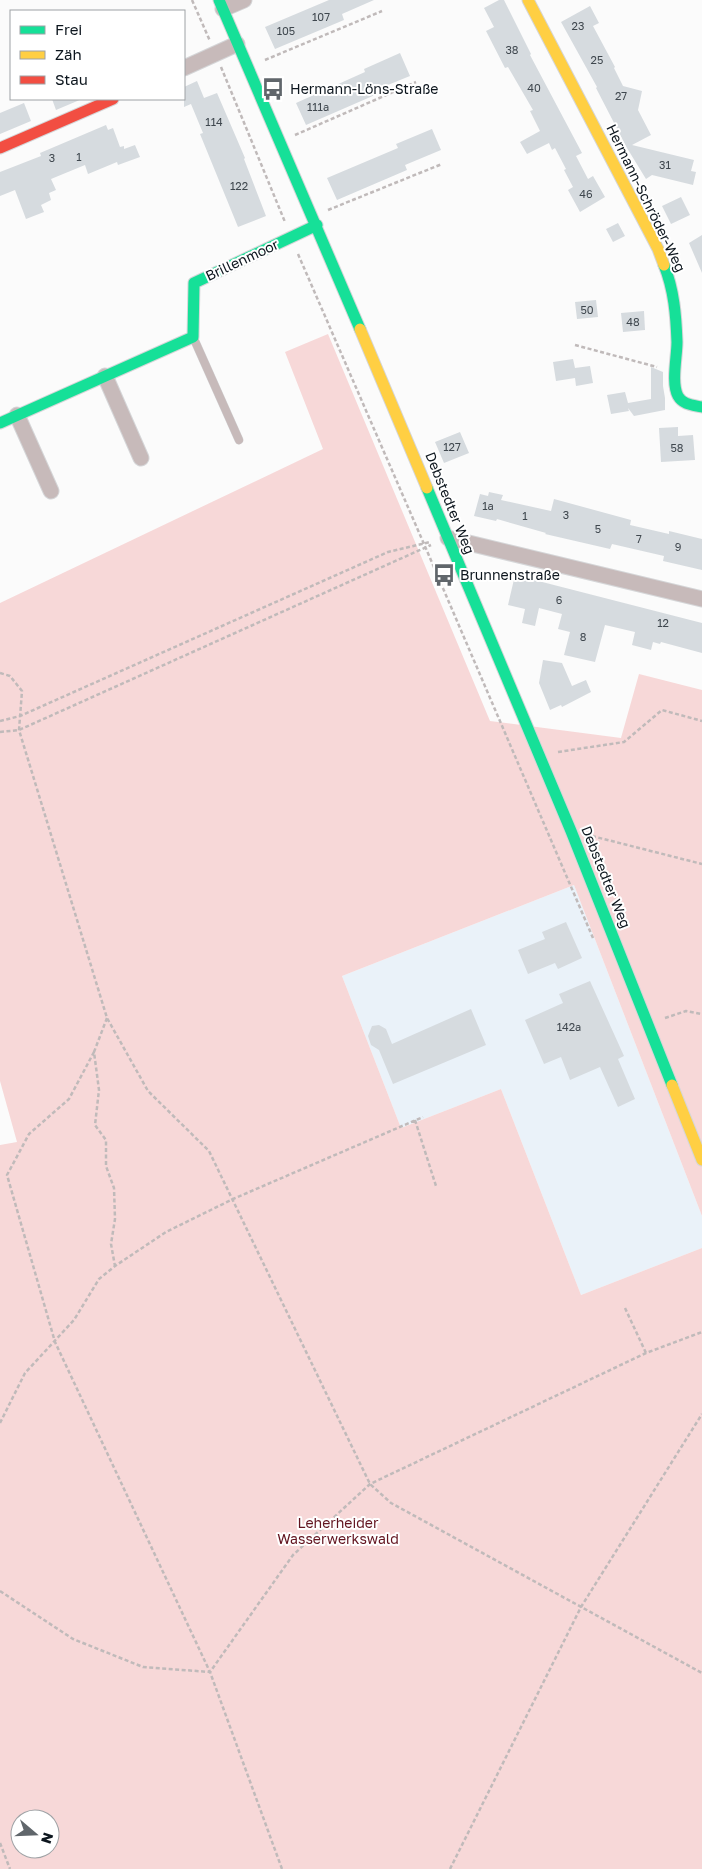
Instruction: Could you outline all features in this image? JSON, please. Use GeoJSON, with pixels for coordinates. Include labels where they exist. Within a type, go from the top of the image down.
{"type":"FeatureCollection","features":[{"type":"Feature","properties":{"kind":"street"},"geometry":{"type":"LineString","coordinates":[[221,4],[244,0]]}},
{"type":"Feature","properties":{"kind":"street","name":"Hermann-Schröder-Weg"},"geometry":{"type":"LineString","coordinates":[[528,0],[658,249],[672,285],[677,343],[676,386],[678,396],[684,403],[702,407]]}},
{"type":"Feature","properties":{"kind":"street","name":"Debstedter Weg"},"geometry":{"type":"LineString","coordinates":[[221,4],[315,221],[539,754],[702,1160]]}},
{"type":"Feature","properties":{"kind":"street"},"geometry":{"type":"LineString","coordinates":[[185,68],[237,44]]}},
{"type":"Feature","properties":{"kind":"street"},"geometry":{"type":"LineString","coordinates":[[0,148],[111,100]]}},
{"type":"Feature","properties":{"kind":"street","name":"Brillenmoor"},"geometry":{"type":"LineString","coordinates":[[193,337],[194,283],[291,237],[315,221]]}},
{"type":"Feature","properties":{"kind":"street"},"geometry":{"type":"LineString","coordinates":[[0,422],[193,337]]}},
{"type":"Feature","properties":{"kind":"street"},"geometry":{"type":"LineString","coordinates":[[105,376],[141,458]]}},
{"type":"Feature","properties":{"kind":"street"},"geometry":{"type":"LineString","coordinates":[[17,415],[51,491]]}},
{"type":"Feature","properties":{"kind":"street"},"geometry":{"type":"LineString","coordinates":[[448,538],[702,598]]}},
{"type":"Feature","properties":{"kind":"lane"},"geometry":{"type":"LineString","coordinates":[[193,337],[239,440]]}},
{"type":"Feature","properties":{"kind":"path"},"geometry":{"type":"LineString","coordinates":[[192,0],[291,237],[593,940]]}},
{"type":"Feature","properties":{"kind":"path"},"geometry":{"type":"LineString","coordinates":[[248,68],[382,12]]}},
{"type":"Feature","properties":{"kind":"path"},"geometry":{"type":"LineString","coordinates":[[280,141],[416,82]]}},
{"type":"Feature","properties":{"kind":"path"},"geometry":{"type":"LineString","coordinates":[[315,221],[442,164]]}},
{"type":"Feature","properties":{"kind":"path"},"geometry":{"type":"LineString","coordinates":[[575,345],[676,372]]}},
{"type":"Feature","properties":{"kind":"path"},"geometry":{"type":"LineString","coordinates":[[0,721],[20,716],[388,552],[448,538]]}},
{"type":"Feature","properties":{"kind":"path"},"geometry":{"type":"LineString","coordinates":[[0,732],[19,730],[448,538]]}},
{"type":"Feature","properties":{"kind":"path"},"geometry":{"type":"LineString","coordinates":[[0,674],[10,676],[22,691],[19,730],[106,1018],[148,1091],[209,1151],[370,1484],[391,1503],[702,1673]]}},
{"type":"Feature","properties":{"kind":"path"},"geometry":{"type":"LineString","coordinates":[[539,754],[624,742],[662,710],[702,721]]}},
{"type":"Feature","properties":{"kind":"path"},"geometry":{"type":"LineString","coordinates":[[571,831],[702,864]]}},
{"type":"Feature","properties":{"kind":"path"},"geometry":{"type":"LineString","coordinates":[[648,1024],[686,1011],[702,1014]]}},
{"type":"Feature","properties":{"kind":"path"},"geometry":{"type":"LineString","coordinates":[[106,1018],[94,1052],[69,1099],[29,1134],[7,1175],[55,1342],[210,1672],[282,1869]]}},
{"type":"Feature","properties":{"kind":"path"},"geometry":{"type":"LineString","coordinates":[[94,1052],[99,1090],[95,1125],[106,1140],[106,1166],[114,1188],[115,1219],[111,1244],[115,1266]]}},
{"type":"Feature","properties":{"kind":"path"},"geometry":{"type":"LineString","coordinates":[[0,1423],[25,1373],[74,1320],[99,1279],[115,1266],[166,1232],[233,1199],[423,1117]]}},
{"type":"Feature","properties":{"kind":"path"},"geometry":{"type":"LineString","coordinates":[[415,1120],[436,1186]]}},
{"type":"Feature","properties":{"kind":"path"},"geometry":{"type":"LineString","coordinates":[[625,1308],[646,1353]]}},
{"type":"Feature","properties":{"kind":"path"},"geometry":{"type":"LineString","coordinates":[[210,1672],[294,1556],[370,1484],[646,1353],[702,1332]]}},
{"type":"Feature","properties":{"kind":"path"},"geometry":{"type":"LineString","coordinates":[[450,1869],[581,1607],[702,1414]]}},
{"type":"Feature","properties":{"kind":"path"},"geometry":{"type":"LineString","coordinates":[[0,1591],[72,1638],[143,1667],[210,1672]]}},
{"type":"Feature","properties":{"kind":"path"},"geometry":{"type":"LineString","coordinates":[[0,1843],[10,1869]]}},
{"type":"Feature","properties":{"kind":"shaded area"},"geometry":{"type":"Polygon","coordinates":[[[574,885],[702,1216],[702,1248],[581,1295],[501,1089],[401,1128],[342,976],[574,885]]]}},
{"type":"Feature","properties":{"kind":"green space","name":"Leherheider Wasserwerkswald"},"geometry":{"type":"Polygon","coordinates":[[[328,334],[490,721],[621,738],[639,674],[702,690],[702,1216],[574,885],[342,976],[401,1128],[501,1089],[581,1295],[702,1248],[702,1869],[0,1869],[0,1145],[17,1142],[0,1081],[0,603],[323,449],[285,352],[328,334]]]}},
{"type":"Feature","properties":{"kind":"building"},"geometry":{"type":"Polygon","coordinates":[[[329,0],[374,0],[342,14],[344,20],[275,49],[265,27],[329,0]]]}},
{"type":"Feature","properties":{"kind":"building"},"geometry":{"type":"Polygon","coordinates":[[[499,0],[504,0],[530,55],[582,153],[576,156],[588,179],[593,176],[605,197],[580,212],[568,190],[573,187],[555,148],[552,150],[549,143],[527,154],[520,142],[540,131],[530,111],[533,110],[508,67],[505,68],[486,31],[494,27],[484,8],[499,0]]]}},
{"type":"Feature","properties":{"kind":"building"},"geometry":{"type":"Polygon","coordinates":[[[590,6],[599,23],[593,26],[623,86],[642,91],[638,110],[651,135],[632,145],[694,160],[691,171],[696,172],[693,185],[652,175],[646,179],[627,148],[597,87],[561,22],[590,6]]]}},
{"type":"Feature","properties":{"kind":"building"},"geometry":{"type":"Polygon","coordinates":[[[400,53],[410,76],[373,91],[375,95],[306,125],[296,103],[365,72],[364,69],[400,53]]]}},
{"type":"Feature","properties":{"kind":"building"},"geometry":{"type":"Polygon","coordinates":[[[197,81],[204,98],[217,93],[245,158],[266,216],[238,227],[200,134],[203,133],[191,104],[184,107],[185,87],[197,81]]]}},
{"type":"Feature","properties":{"kind":"building"},"geometry":{"type":"Polygon","coordinates":[[[52,100],[80,100],[56,110],[52,100]]]}},
{"type":"Feature","properties":{"kind":"building"},"geometry":{"type":"Polygon","coordinates":[[[24,103],[31,121],[0,134],[0,113],[24,103]]]}},
{"type":"Feature","properties":{"kind":"building"},"geometry":{"type":"Polygon","coordinates":[[[106,125],[108,130],[113,128],[120,147],[124,146],[124,149],[135,145],[140,157],[118,165],[117,162],[88,174],[85,165],[51,179],[56,190],[49,193],[51,200],[41,205],[44,212],[26,219],[15,190],[0,196],[0,172],[41,156],[40,153],[106,125]]]}},
{"type":"Feature","properties":{"kind":"building"},"geometry":{"type":"Polygon","coordinates":[[[432,129],[441,150],[405,165],[407,170],[337,200],[327,178],[398,148],[396,144],[432,129]]]}},
{"type":"Feature","properties":{"kind":"building"},"geometry":{"type":"Polygon","coordinates":[[[681,197],[690,215],[671,224],[662,206],[681,197]]]}},
{"type":"Feature","properties":{"kind":"building"},"geometry":{"type":"Polygon","coordinates":[[[618,223],[625,236],[613,242],[606,229],[618,223]]]}},
{"type":"Feature","properties":{"kind":"building"},"geometry":{"type":"Polygon","coordinates":[[[702,235],[702,273],[689,243],[702,235]]]}},
{"type":"Feature","properties":{"kind":"building"},"geometry":{"type":"Polygon","coordinates":[[[596,300],[598,317],[577,319],[575,302],[596,300]]]}},
{"type":"Feature","properties":{"kind":"building"},"geometry":{"type":"Polygon","coordinates":[[[644,311],[645,330],[623,332],[621,313],[644,311]]]}},
{"type":"Feature","properties":{"kind":"building"},"geometry":{"type":"Polygon","coordinates":[[[573,359],[575,368],[590,366],[593,383],[576,386],[575,378],[556,381],[553,362],[573,359]]]}},
{"type":"Feature","properties":{"kind":"building"},"geometry":{"type":"Polygon","coordinates":[[[651,367],[663,372],[665,410],[634,416],[628,408],[629,411],[611,414],[607,395],[625,392],[628,403],[651,399],[651,367]]]}},
{"type":"Feature","properties":{"kind":"building"},"geometry":{"type":"Polygon","coordinates":[[[678,427],[678,436],[693,435],[695,460],[661,462],[659,428],[678,427]]]}},
{"type":"Feature","properties":{"kind":"building"},"geometry":{"type":"Polygon","coordinates":[[[460,432],[469,453],[444,463],[435,442],[460,432]]]}},
{"type":"Feature","properties":{"kind":"building"},"geometry":{"type":"Polygon","coordinates":[[[489,492],[503,495],[501,500],[551,511],[554,499],[631,520],[630,525],[669,534],[669,531],[702,539],[702,570],[663,561],[664,556],[612,544],[610,549],[545,534],[497,519],[496,521],[474,516],[480,494],[488,496],[489,492]]]}},
{"type":"Feature","properties":{"kind":"building"},"geometry":{"type":"Polygon","coordinates":[[[515,575],[702,623],[702,653],[661,642],[660,644],[653,642],[651,650],[632,645],[635,632],[605,625],[595,662],[564,655],[570,632],[558,629],[562,614],[539,608],[535,626],[522,623],[525,609],[508,605],[515,575]]]}},
{"type":"Feature","properties":{"kind":"building"},"geometry":{"type":"Polygon","coordinates":[[[543,660],[562,663],[572,686],[586,680],[591,692],[562,707],[561,705],[550,710],[539,683],[543,660]]]}},
{"type":"Feature","properties":{"kind":"building"},"geometry":{"type":"Polygon","coordinates":[[[566,922],[582,958],[558,969],[555,963],[528,974],[518,950],[545,939],[542,932],[566,922]]]}},
{"type":"Feature","properties":{"kind":"building"},"geometry":{"type":"Polygon","coordinates":[[[590,981],[624,1056],[618,1059],[635,1099],[618,1107],[600,1067],[570,1080],[561,1057],[544,1064],[525,1020],[563,1003],[559,994],[590,981]]]}},
{"type":"Feature","properties":{"kind":"building"},"geometry":{"type":"Polygon","coordinates":[[[471,1009],[486,1045],[393,1084],[379,1050],[371,1045],[368,1036],[372,1026],[379,1025],[386,1029],[392,1044],[471,1009]]]}},
{"type":"Feature","properties":{"kind":"traffic: fast"},"geometry":{"type":"LineString","coordinates":[[219,0],[360,329]]}},
{"type":"Feature","properties":{"kind":"traffic: fast"},"geometry":{"type":"LineString","coordinates":[[0,423],[193,337],[194,283],[317,225]]}},
{"type":"Feature","properties":{"kind":"traffic: fast"},"geometry":{"type":"LineString","coordinates":[[664,265],[670,284],[675,312],[677,342],[676,391],[683,401],[702,407]]}},
{"type":"Feature","properties":{"kind":"traffic: fast"},"geometry":{"type":"LineString","coordinates":[[427,488],[571,831],[672,1085]]}},
{"type":"Feature","properties":{"kind":"traffic: slow"},"geometry":{"type":"LineString","coordinates":[[528,0],[658,249],[664,265]]}},
{"type":"Feature","properties":{"kind":"traffic: slow"},"geometry":{"type":"LineString","coordinates":[[360,329],[427,488]]}},
{"type":"Feature","properties":{"kind":"traffic: slow"},"geometry":{"type":"LineString","coordinates":[[672,1085],[702,1160]]}},
{"type":"Feature","properties":{"kind":"traffic: jam"},"geometry":{"type":"LineString","coordinates":[[0,148],[111,100]]}},
{"type":"Feature","properties":{"kind":"place","name":"Hermann-Löns-Straße"},"geometry":{"type":"Point","coordinates":[273,89]}},
{"type":"Feature","properties":{"kind":"place","name":"Brunnenstraße"},"geometry":{"type":"Point","coordinates":[444,575]}}]}
